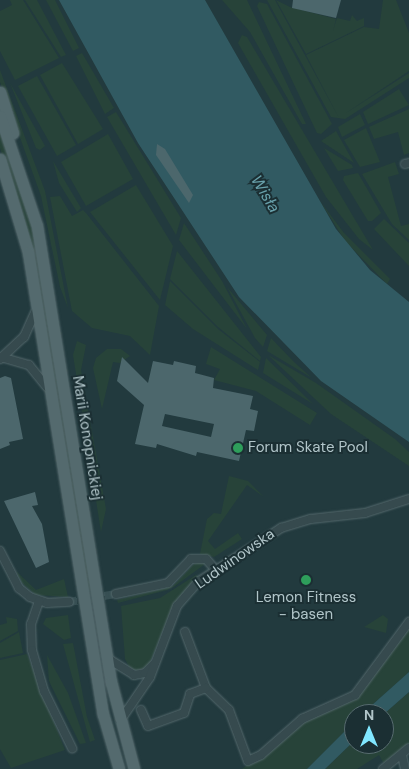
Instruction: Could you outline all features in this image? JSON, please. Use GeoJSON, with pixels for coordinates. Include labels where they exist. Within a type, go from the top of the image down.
{"type":"FeatureCollection","features":[{"type":"Feature","properties":{"kind":"main road"},"geometry":{"type":"LineString","coordinates":[[0,92],[9,115],[14,150]]}},
{"type":"Feature","properties":{"kind":"main road","name":"Marii Konopnickiej"},"geometry":{"type":"LineString","coordinates":[[0,116],[14,150],[42,254],[107,658],[120,721],[134,769]]}},
{"type":"Feature","properties":{"kind":"main road","name":"Marii Konopnickiej"},"geometry":{"type":"LineString","coordinates":[[0,159],[20,219],[37,308],[103,714],[119,769]]}},
{"type":"Feature","properties":{"kind":"street"},"geometry":{"type":"LineString","coordinates":[[2,359],[24,337],[37,308]]}},
{"type":"Feature","properties":{"kind":"street"},"geometry":{"type":"LineString","coordinates":[[2,359],[29,366],[50,392]]}},
{"type":"Feature","properties":{"kind":"street","name":"Ludwinowska"},"geometry":{"type":"LineString","coordinates":[[120,721],[150,677],[177,606],[193,587],[215,569],[271,533],[296,522],[364,512],[409,499]]}},
{"type":"Feature","properties":{"kind":"street"},"geometry":{"type":"LineString","coordinates":[[0,551],[19,588],[39,601],[69,602]]}},
{"type":"Feature","properties":{"kind":"street"},"geometry":{"type":"LineString","coordinates":[[116,594],[168,583],[191,559],[206,559],[215,569]]}},
{"type":"Feature","properties":{"kind":"street"},"geometry":{"type":"LineString","coordinates":[[0,572],[8,567]]}},
{"type":"Feature","properties":{"kind":"street"},"geometry":{"type":"LineString","coordinates":[[39,601],[31,624],[32,650],[44,691],[72,748]]}},
{"type":"Feature","properties":{"kind":"street"},"geometry":{"type":"LineString","coordinates":[[184,632],[206,688],[229,710],[248,761],[261,755],[302,719],[354,695],[409,622]]}},
{"type":"Feature","properties":{"kind":"street","name":"Ludwinowska"},"geometry":{"type":"LineString","coordinates":[[107,658],[134,675],[149,670],[158,656]]}},
{"type":"Feature","properties":{"kind":"street"},"geometry":{"type":"LineString","coordinates":[[141,710],[148,726],[184,713],[190,694],[206,688]]}},
{"type":"Feature","properties":{"kind":"street"},"geometry":{"type":"LineString","coordinates":[[383,769],[409,748]]}},
{"type":"Feature","properties":{"kind":"street"},"geometry":{"type":"LineString","coordinates":[[402,754],[405,769]]}},
{"type":"Feature","properties":{"kind":"green space"},"geometry":{"type":"Polygon","coordinates":[[[10,0],[23,0],[59,58],[15,80],[0,51],[0,11],[12,5],[10,0]]]}},
{"type":"Feature","properties":{"kind":"green space"},"geometry":{"type":"Polygon","coordinates":[[[25,0],[37,0],[66,55],[61,57],[25,0]]]}},
{"type":"Feature","properties":{"kind":"green space"},"geometry":{"type":"Polygon","coordinates":[[[46,0],[55,0],[79,48],[73,51],[46,0]]]}},
{"type":"Feature","properties":{"kind":"green space"},"geometry":{"type":"Polygon","coordinates":[[[222,0],[247,0],[306,124],[302,124],[250,32],[222,0]]]}},
{"type":"Feature","properties":{"kind":"green space"},"geometry":{"type":"Polygon","coordinates":[[[267,0],[275,0],[339,118],[306,55],[364,27],[379,29],[383,0],[396,0],[409,33],[409,71],[346,113],[409,73],[409,78],[345,119],[331,117],[267,0]]]}},
{"type":"Feature","properties":{"kind":"green space"},"geometry":{"type":"Polygon","coordinates":[[[276,0],[290,7],[336,19],[333,31],[337,18],[350,21],[352,15],[357,21],[364,18],[364,26],[306,54],[276,0]]]}},
{"type":"Feature","properties":{"kind":"green space"},"geometry":{"type":"Polygon","coordinates":[[[259,2],[267,4],[332,124],[321,134],[317,133],[257,6],[259,2]]]}},
{"type":"Feature","properties":{"kind":"green space"},"geometry":{"type":"Polygon","coordinates":[[[242,35],[247,37],[373,250],[359,239],[326,197],[238,43],[242,35]]]}},
{"type":"Feature","properties":{"kind":"green space"},"geometry":{"type":"Polygon","coordinates":[[[82,53],[114,108],[105,114],[76,56],[82,53]]]}},
{"type":"Feature","properties":{"kind":"green space"},"geometry":{"type":"Polygon","coordinates":[[[62,63],[103,129],[78,144],[40,75],[62,63]]]}},
{"type":"Feature","properties":{"kind":"green space"},"geometry":{"type":"Polygon","coordinates":[[[0,70],[45,191],[68,308],[60,287],[41,196],[0,82],[0,70]]]}},
{"type":"Feature","properties":{"kind":"green space"},"geometry":{"type":"Polygon","coordinates":[[[37,76],[76,145],[57,156],[18,86],[37,76]]]}},
{"type":"Feature","properties":{"kind":"green space"},"geometry":{"type":"Polygon","coordinates":[[[10,83],[45,146],[40,150],[36,148],[10,83]]]}},
{"type":"Feature","properties":{"kind":"green space"},"geometry":{"type":"Polygon","coordinates":[[[399,89],[409,105],[368,124],[363,112],[399,89]]]}},
{"type":"Feature","properties":{"kind":"green space"},"geometry":{"type":"Polygon","coordinates":[[[409,109],[409,153],[404,155],[398,132],[374,139],[369,127],[409,109]]]}},
{"type":"Feature","properties":{"kind":"green space"},"geometry":{"type":"Polygon","coordinates":[[[116,112],[181,218],[176,235],[107,117],[116,112]]]}},
{"type":"Feature","properties":{"kind":"green space"},"geometry":{"type":"Polygon","coordinates":[[[360,114],[365,125],[342,137],[338,127],[360,114]]]}},
{"type":"Feature","properties":{"kind":"green space"},"geometry":{"type":"Polygon","coordinates":[[[0,125],[30,214],[93,590],[87,591],[31,246],[0,148],[0,125]]]}},
{"type":"Feature","properties":{"kind":"green space"},"geometry":{"type":"Polygon","coordinates":[[[366,128],[380,162],[360,167],[344,140],[366,128]]]}},
{"type":"Feature","properties":{"kind":"green space"},"geometry":{"type":"Polygon","coordinates":[[[336,131],[354,163],[321,141],[336,131]]]}},
{"type":"Feature","properties":{"kind":"green space"},"geometry":{"type":"Polygon","coordinates":[[[108,134],[133,179],[86,206],[61,162],[108,134]]]}},
{"type":"Feature","properties":{"kind":"green space"},"geometry":{"type":"Polygon","coordinates":[[[324,148],[352,165],[353,168],[338,171],[324,148]]]}},
{"type":"Feature","properties":{"kind":"green space"},"geometry":{"type":"Polygon","coordinates":[[[53,161],[81,208],[77,212],[59,183],[53,161]]]}},
{"type":"Feature","properties":{"kind":"green space"},"geometry":{"type":"Polygon","coordinates":[[[395,162],[399,174],[388,177],[401,226],[409,224],[409,240],[392,224],[362,174],[395,162]]]}},
{"type":"Feature","properties":{"kind":"green space"},"geometry":{"type":"Polygon","coordinates":[[[358,173],[381,213],[372,221],[368,221],[343,180],[344,176],[358,173]]]}},
{"type":"Feature","properties":{"kind":"green space"},"geometry":{"type":"Polygon","coordinates":[[[136,185],[173,246],[160,300],[90,212],[136,185]]]}},
{"type":"Feature","properties":{"kind":"green space"},"geometry":{"type":"Polygon","coordinates":[[[60,196],[72,216],[83,210],[86,213],[159,306],[150,355],[130,336],[92,328],[72,311],[50,197],[60,196]]]}},
{"type":"Feature","properties":{"kind":"green space"},"geometry":{"type":"Polygon","coordinates":[[[320,201],[344,233],[390,279],[387,284],[345,241],[320,201]]]}},
{"type":"Feature","properties":{"kind":"green space"},"geometry":{"type":"Polygon","coordinates":[[[384,219],[409,243],[409,266],[374,229],[384,219]]]}},
{"type":"Feature","properties":{"kind":"green space"},"geometry":{"type":"Polygon","coordinates":[[[184,223],[222,281],[247,329],[179,240],[184,223]]]}},
{"type":"Feature","properties":{"kind":"green space"},"geometry":{"type":"Polygon","coordinates":[[[177,251],[261,357],[260,361],[218,327],[170,279],[177,251]]]}},
{"type":"Feature","properties":{"kind":"green space"},"geometry":{"type":"Polygon","coordinates":[[[170,281],[218,329],[260,362],[258,370],[193,329],[165,305],[170,281]]]}},
{"type":"Feature","properties":{"kind":"green space"},"geometry":{"type":"Polygon","coordinates":[[[227,287],[267,335],[263,347],[255,338],[227,287]]]}},
{"type":"Feature","properties":{"kind":"green space"},"geometry":{"type":"Polygon","coordinates":[[[271,338],[294,362],[312,378],[267,351],[271,338]]]}},
{"type":"Feature","properties":{"kind":"green space"},"geometry":{"type":"Polygon","coordinates":[[[77,341],[86,345],[81,370],[106,509],[101,532],[73,355],[77,341]]]}},
{"type":"Feature","properties":{"kind":"green space"},"geometry":{"type":"Polygon","coordinates":[[[211,347],[317,413],[310,425],[256,391],[214,380],[220,369],[206,364],[211,347]]]}},
{"type":"Feature","properties":{"kind":"green space"},"geometry":{"type":"Polygon","coordinates":[[[107,349],[121,349],[130,356],[120,363],[113,362],[102,409],[93,368],[96,358],[107,349]]]}},
{"type":"Feature","properties":{"kind":"green space"},"geometry":{"type":"Polygon","coordinates":[[[268,355],[316,383],[395,439],[409,452],[409,466],[331,414],[268,355]]]}},
{"type":"Feature","properties":{"kind":"green space"},"geometry":{"type":"Polygon","coordinates":[[[266,358],[313,404],[263,373],[266,358]]]}},
{"type":"Feature","properties":{"kind":"green space"},"geometry":{"type":"Polygon","coordinates":[[[229,476],[248,481],[264,497],[247,485],[208,541],[215,549],[238,533],[242,539],[214,557],[200,554],[207,519],[214,513],[221,514],[229,476]]]}},
{"type":"Feature","properties":{"kind":"green space"},"geometry":{"type":"Polygon","coordinates":[[[201,562],[205,564],[175,586],[167,590],[118,603],[117,600],[173,586],[194,564],[201,562]]]}},
{"type":"Feature","properties":{"kind":"green space"},"geometry":{"type":"Polygon","coordinates":[[[16,571],[36,590],[64,579],[68,597],[36,595],[22,583],[16,571]]]}},
{"type":"Feature","properties":{"kind":"green space"},"geometry":{"type":"Polygon","coordinates":[[[196,575],[199,577],[171,610],[149,665],[143,671],[132,672],[125,659],[121,606],[160,598],[196,575]]]}},
{"type":"Feature","properties":{"kind":"green space"},"geometry":{"type":"Polygon","coordinates":[[[68,615],[71,638],[64,640],[43,624],[46,618],[68,615]]]}},
{"type":"Feature","properties":{"kind":"green space"},"geometry":{"type":"Polygon","coordinates":[[[383,615],[388,619],[386,633],[364,627],[383,615]]]}},
{"type":"Feature","properties":{"kind":"green space"},"geometry":{"type":"Polygon","coordinates":[[[6,617],[17,619],[18,631],[0,641],[0,625],[7,623],[6,617]]]}},
{"type":"Feature","properties":{"kind":"green space"},"geometry":{"type":"Polygon","coordinates":[[[409,625],[409,672],[373,704],[344,704],[344,732],[307,769],[242,769],[301,723],[346,703],[409,625]]]}},
{"type":"Feature","properties":{"kind":"green space"},"geometry":{"type":"Polygon","coordinates":[[[19,632],[23,653],[0,658],[0,643],[19,632]]]}},
{"type":"Feature","properties":{"kind":"green space"},"geometry":{"type":"Polygon","coordinates":[[[73,643],[87,717],[95,740],[90,742],[63,644],[73,643]]]}},
{"type":"Feature","properties":{"kind":"green space"},"geometry":{"type":"Polygon","coordinates":[[[27,654],[65,750],[11,768],[0,749],[0,660],[27,654]]]}},
{"type":"Feature","properties":{"kind":"green space"},"geometry":{"type":"Polygon","coordinates":[[[47,655],[68,693],[86,743],[80,744],[49,681],[47,655]]]}},
{"type":"Feature","properties":{"kind":"green space"},"geometry":{"type":"Polygon","coordinates":[[[409,692],[409,744],[384,764],[379,755],[357,769],[325,769],[344,751],[344,754],[394,754],[394,705],[409,692]]]}},
{"type":"Feature","properties":{"kind":"water","name":"Wisła"},"geometry":{"type":"Polygon","coordinates":[[[59,0],[205,0],[336,229],[370,270],[409,302],[409,442],[321,381],[239,297],[138,143],[59,0]]]}},
{"type":"Feature","properties":{"kind":"water"},"geometry":{"type":"Polygon","coordinates":[[[409,672],[409,692],[394,705],[373,704],[409,672]]]}},
{"type":"Feature","properties":{"kind":"water"},"geometry":{"type":"Polygon","coordinates":[[[344,732],[344,751],[325,769],[307,769],[344,732]]]}},
{"type":"Feature","properties":{"kind":"building"},"geometry":{"type":"Polygon","coordinates":[[[293,0],[341,0],[336,18],[292,8],[293,0]]]}},
{"type":"Feature","properties":{"kind":"building"},"geometry":{"type":"Polygon","coordinates":[[[157,144],[165,149],[193,195],[189,203],[156,155],[157,144]]]}},
{"type":"Feature","properties":{"kind":"building"},"geometry":{"type":"Polygon","coordinates":[[[122,357],[148,383],[153,361],[173,365],[174,361],[196,366],[195,373],[214,378],[213,388],[253,396],[250,409],[258,411],[254,431],[246,430],[239,461],[197,452],[196,456],[157,444],[156,448],[135,444],[144,405],[117,381],[122,357]],[[165,414],[162,426],[211,437],[214,424],[165,414]]]}},
{"type":"Feature","properties":{"kind":"building"},"geometry":{"type":"Polygon","coordinates":[[[5,376],[11,378],[23,439],[9,442],[10,445],[0,449],[0,378],[5,376]]]}},
{"type":"Feature","properties":{"kind":"building"},"geometry":{"type":"Polygon","coordinates":[[[35,492],[38,505],[32,506],[42,524],[49,562],[36,568],[4,501],[35,492]]]}},
{"type":"Feature","properties":{"kind":"tunnel"},"geometry":{"type":"LineString","coordinates":[[69,602],[116,594]]}},
{"type":"Feature","properties":{"kind":"place","name":"Forum Skate Pool"},"geometry":{"type":"Point","coordinates":[238,448]}},
{"type":"Feature","properties":{"kind":"place","name":"Lemon Fitness - basen"},"geometry":{"type":"Point","coordinates":[306,580]}}]}
